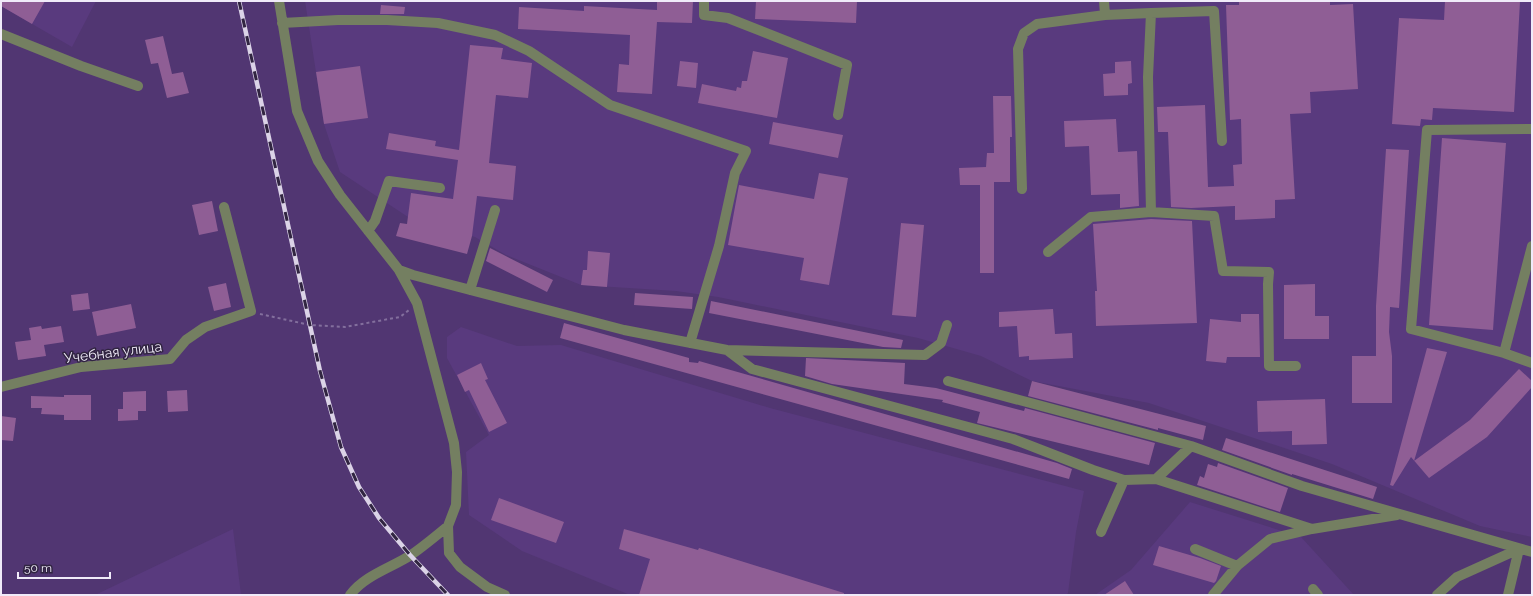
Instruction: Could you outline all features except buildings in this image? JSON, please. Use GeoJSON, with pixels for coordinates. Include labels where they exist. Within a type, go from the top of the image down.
{"type":"FeatureCollection","features":[{"type":"Feature","properties":{"kind":"street"},"geometry":{"type":"LineString","coordinates":[[279,1],[298,110],[318,161],[340,195],[399,270],[417,303],[455,450],[458,472],[456,505],[448,526],[449,553],[460,567],[487,587],[505,595]]}},
{"type":"Feature","properties":{"kind":"street"},"geometry":{"type":"LineString","coordinates":[[704,1],[704,15],[728,18],[847,65],[838,115]]}},
{"type":"Feature","properties":{"kind":"street"},"geometry":{"type":"LineString","coordinates":[[1104,1],[1105,15]]}},
{"type":"Feature","properties":{"kind":"street"},"geometry":{"type":"LineString","coordinates":[[1022,189],[1018,49],[1024,33],[1037,24],[1105,15],[1214,11],[1222,141]]}},
{"type":"Feature","properties":{"kind":"street"},"geometry":{"type":"LineString","coordinates":[[1151,13],[1148,77],[1152,212]]}},
{"type":"Feature","properties":{"kind":"street"},"geometry":{"type":"LineString","coordinates":[[282,23],[338,20],[438,23],[495,35],[529,51],[610,105],[746,151],[735,173],[719,246],[690,343]]}},
{"type":"Feature","properties":{"kind":"street"},"geometry":{"type":"LineString","coordinates":[[1,34],[80,66],[138,86]]}},
{"type":"Feature","properties":{"kind":"street"},"geometry":{"type":"LineString","coordinates":[[1532,134],[1532,128],[1428,130],[1411,329],[1504,352],[1532,363]]}},
{"type":"Feature","properties":{"kind":"street"},"geometry":{"type":"LineString","coordinates":[[368,231],[375,221],[389,181],[440,188]]}},
{"type":"Feature","properties":{"kind":"street"},"geometry":{"type":"LineString","coordinates":[[224,207],[251,311]]}},
{"type":"Feature","properties":{"kind":"street"},"geometry":{"type":"LineString","coordinates":[[470,290],[495,210]]}},
{"type":"Feature","properties":{"kind":"street"},"geometry":{"type":"LineString","coordinates":[[1048,252],[1091,217],[1152,212],[1214,216],[1223,271],[1269,272],[1269,366],[1296,366]]}},
{"type":"Feature","properties":{"kind":"street"},"geometry":{"type":"LineString","coordinates":[[1504,352],[1532,246]]}},
{"type":"Feature","properties":{"kind":"street"},"geometry":{"type":"LineString","coordinates":[[399,270],[413,275],[624,330],[727,350],[925,356],[941,343],[947,325]]}},
{"type":"Feature","properties":{"kind":"street","name":"Учебная улица"},"geometry":{"type":"LineString","coordinates":[[1,387],[82,367],[170,359],[186,340],[205,327],[251,311]]}},
{"type":"Feature","properties":{"kind":"street"},"geometry":{"type":"LineString","coordinates":[[727,350],[752,369],[1013,439],[1093,470],[1124,480],[1156,479],[1312,529]]}},
{"type":"Feature","properties":{"kind":"street"},"geometry":{"type":"LineString","coordinates":[[948,381],[1191,446],[1302,486],[1532,552]]}},
{"type":"Feature","properties":{"kind":"street"},"geometry":{"type":"LineString","coordinates":[[1156,479],[1191,446]]}},
{"type":"Feature","properties":{"kind":"street"},"geometry":{"type":"LineString","coordinates":[[1101,532],[1124,480]]}},
{"type":"Feature","properties":{"kind":"street"},"geometry":{"type":"LineString","coordinates":[[1213,595],[1237,566],[1270,539],[1312,529],[1401,515]]}},
{"type":"Feature","properties":{"kind":"street"},"geometry":{"type":"LineString","coordinates":[[350,595],[356,587],[377,573],[410,555],[448,526]]}},
{"type":"Feature","properties":{"kind":"street"},"geometry":{"type":"LineString","coordinates":[[1195,549],[1237,566]]}},
{"type":"Feature","properties":{"kind":"street"},"geometry":{"type":"LineString","coordinates":[[1437,595],[1456,577],[1519,549]]}},
{"type":"Feature","properties":{"kind":"street"},"geometry":{"type":"LineString","coordinates":[[1508,595],[1519,549]]}},
{"type":"Feature","properties":{"kind":"path"},"geometry":{"type":"LineString","coordinates":[[251,311],[310,325],[345,327],[400,317],[417,303]]}},
{"type":"Feature","properties":{"kind":"shaded area"},"geometry":{"type":"Polygon","coordinates":[[[1,1],[96,1],[72,47],[1,6],[1,1]]]}},
{"type":"Feature","properties":{"kind":"shaded area"},"geometry":{"type":"Polygon","coordinates":[[[305,1],[1532,1],[1532,537],[1480,526],[1332,464],[1149,403],[1032,381],[981,356],[918,338],[718,297],[676,291],[581,285],[506,255],[475,237],[408,217],[340,172],[324,124],[305,1]]]}},
{"type":"Feature","properties":{"kind":"shaded area"},"geometry":{"type":"Polygon","coordinates":[[[461,327],[517,346],[561,345],[770,408],[1084,491],[1076,532],[1068,593],[1066,595],[630,595],[522,551],[469,515],[466,452],[489,435],[447,358],[447,337],[461,327]]]}},
{"type":"Feature","properties":{"kind":"shaded area"},"geometry":{"type":"Polygon","coordinates":[[[1190,502],[1301,537],[1354,595],[1095,595],[1131,570],[1190,502]]]}},
{"type":"Feature","properties":{"kind":"shaded area"},"geometry":{"type":"Polygon","coordinates":[[[233,529],[241,595],[95,595],[233,529]]]}},
{"type":"Feature","properties":{"kind":"railway"},"geometry":{"type":"LineString","coordinates":[[239,1],[320,371],[341,447],[359,487],[379,518],[410,555],[448,595]]}}]}
